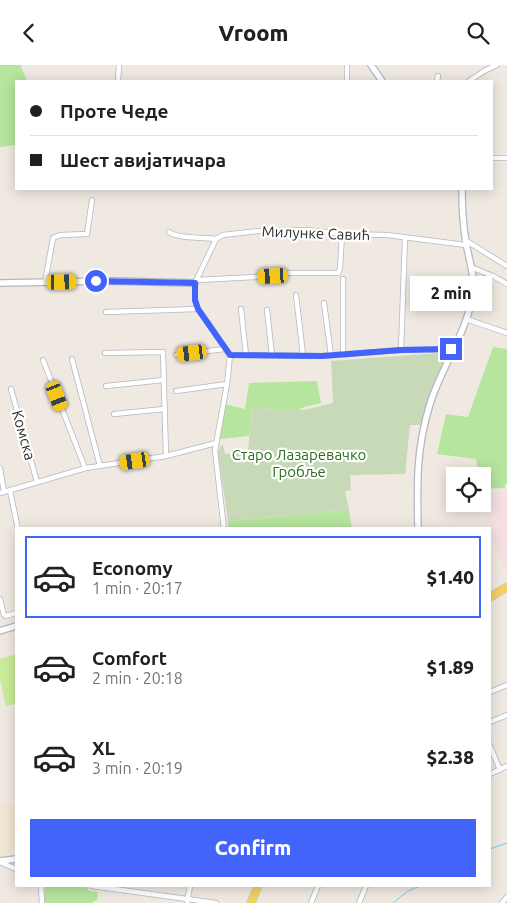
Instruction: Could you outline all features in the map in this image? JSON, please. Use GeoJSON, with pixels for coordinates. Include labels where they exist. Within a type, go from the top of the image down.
{"type":"FeatureCollection","features":[{"type":"Feature","properties":{"kind":"main road"},"geometry":{"type":"LineString","coordinates":[[491,596],[507,587]]}},
{"type":"Feature","properties":{"kind":"main road"},"geometry":{"type":"LineString","coordinates":[[251,903],[258,887]]}},
{"type":"Feature","properties":{"kind":"street"},"geometry":{"type":"LineString","coordinates":[[118,80],[119,65]]}},
{"type":"Feature","properties":{"kind":"street"},"geometry":{"type":"LineString","coordinates":[[347,65],[347,80]]}},
{"type":"Feature","properties":{"kind":"street"},"geometry":{"type":"LineString","coordinates":[[371,65],[381,80]]}},
{"type":"Feature","properties":{"kind":"street"},"geometry":{"type":"LineString","coordinates":[[470,80],[497,65]]}},
{"type":"Feature","properties":{"kind":"street"},"geometry":{"type":"LineString","coordinates":[[493,158],[507,158]]}},
{"type":"Feature","properties":{"kind":"street"},"geometry":{"type":"LineString","coordinates":[[418,527],[417,466],[420,442],[430,403],[454,349],[473,296],[472,269],[466,242],[462,190]]}},
{"type":"Feature","properties":{"kind":"street"},"geometry":{"type":"LineString","coordinates":[[45,283],[53,238],[60,235],[87,234],[92,200]]}},
{"type":"Feature","properties":{"kind":"street","name":"Милунке Савић"},"geometry":{"type":"LineString","coordinates":[[169,233],[178,236],[216,239],[223,235],[270,230],[307,230],[466,242]]}},
{"type":"Feature","properties":{"kind":"street"},"geometry":{"type":"LineString","coordinates":[[289,273],[338,273],[340,269],[342,234]]}},
{"type":"Feature","properties":{"kind":"street"},"geometry":{"type":"LineString","coordinates":[[401,350],[405,237]]}},
{"type":"Feature","properties":{"kind":"street"},"geometry":{"type":"LineString","coordinates":[[216,239],[196,282],[195,300],[198,309],[230,355],[331,355],[401,350],[454,349]]}},
{"type":"Feature","properties":{"kind":"street"},"geometry":{"type":"LineString","coordinates":[[466,242],[507,266]]}},
{"type":"Feature","properties":{"kind":"street"},"geometry":{"type":"LineString","coordinates":[[472,269],[493,276],[507,284]]}},
{"type":"Feature","properties":{"kind":"street"},"geometry":{"type":"LineString","coordinates":[[0,283],[196,282],[273,276]]}},
{"type":"Feature","properties":{"kind":"street"},"geometry":{"type":"LineString","coordinates":[[343,354],[342,302],[344,279]]}},
{"type":"Feature","properties":{"kind":"street"},"geometry":{"type":"LineString","coordinates":[[296,295],[303,355]]}},
{"type":"Feature","properties":{"kind":"street"},"geometry":{"type":"LineString","coordinates":[[324,303],[331,355]]}},
{"type":"Feature","properties":{"kind":"street"},"geometry":{"type":"LineString","coordinates":[[106,312],[198,309]]}},
{"type":"Feature","properties":{"kind":"street"},"geometry":{"type":"LineString","coordinates":[[241,309],[246,355]]}},
{"type":"Feature","properties":{"kind":"street"},"geometry":{"type":"LineString","coordinates":[[266,310],[272,355]]}},
{"type":"Feature","properties":{"kind":"street"},"geometry":{"type":"LineString","coordinates":[[466,319],[507,333]]}},
{"type":"Feature","properties":{"kind":"street"},"geometry":{"type":"LineString","coordinates":[[176,355],[224,349]]}},
{"type":"Feature","properties":{"kind":"street"},"geometry":{"type":"LineString","coordinates":[[105,353],[163,351],[166,456]]}},
{"type":"Feature","properties":{"kind":"street"},"geometry":{"type":"LineString","coordinates":[[224,527],[215,449],[230,355]]}},
{"type":"Feature","properties":{"kind":"street"},"geometry":{"type":"LineString","coordinates":[[72,359],[100,466]]}},
{"type":"Feature","properties":{"kind":"street"},"geometry":{"type":"LineString","coordinates":[[43,360],[85,468]]}},
{"type":"Feature","properties":{"kind":"street"},"geometry":{"type":"LineString","coordinates":[[106,386],[164,379]]}},
{"type":"Feature","properties":{"kind":"street"},"geometry":{"type":"LineString","coordinates":[[176,391],[227,383]]}},
{"type":"Feature","properties":{"kind":"street","name":"Комска"},"geometry":{"type":"LineString","coordinates":[[11,389],[37,482]]}},
{"type":"Feature","properties":{"kind":"street"},"geometry":{"type":"LineString","coordinates":[[114,414],[164,409]]}},
{"type":"Feature","properties":{"kind":"street"},"geometry":{"type":"LineString","coordinates":[[0,468],[2,492],[85,468],[166,456],[216,443]]}},
{"type":"Feature","properties":{"kind":"street"},"geometry":{"type":"LineString","coordinates":[[10,491],[18,527]]}},
{"type":"Feature","properties":{"kind":"street"},"geometry":{"type":"LineString","coordinates":[[0,599],[4,615],[15,613]]}},
{"type":"Feature","properties":{"kind":"street"},"geometry":{"type":"LineString","coordinates":[[0,631],[15,626]]}},
{"type":"Feature","properties":{"kind":"street"},"geometry":{"type":"LineString","coordinates":[[491,692],[507,685]]}},
{"type":"Feature","properties":{"kind":"street"},"geometry":{"type":"LineString","coordinates":[[491,722],[507,715]]}},
{"type":"Feature","properties":{"kind":"street"},"geometry":{"type":"LineString","coordinates":[[491,749],[500,770]]}},
{"type":"Feature","properties":{"kind":"street"},"geometry":{"type":"LineString","coordinates":[[491,774],[507,767]]}},
{"type":"Feature","properties":{"kind":"street"},"geometry":{"type":"LineString","coordinates":[[0,861],[15,859]]}},
{"type":"Feature","properties":{"kind":"street"},"geometry":{"type":"LineString","coordinates":[[0,861],[15,868]]}},
{"type":"Feature","properties":{"kind":"street"},"geometry":{"type":"LineString","coordinates":[[41,887],[42,903]]}},
{"type":"Feature","properties":{"kind":"street"},"geometry":{"type":"LineString","coordinates":[[98,887],[188,901],[216,903]]}},
{"type":"Feature","properties":{"kind":"street"},"geometry":{"type":"LineString","coordinates":[[188,901],[190,887]]}},
{"type":"Feature","properties":{"kind":"street"},"geometry":{"type":"LineString","coordinates":[[311,903],[318,887]]}},
{"type":"Feature","properties":{"kind":"street"},"geometry":{"type":"LineString","coordinates":[[359,903],[366,887]]}},
{"type":"Feature","properties":{"kind":"street"},"geometry":{"type":"LineString","coordinates":[[502,903],[507,897]]}},
{"type":"Feature","properties":{"kind":"shaded area"},"geometry":{"type":"Polygon","coordinates":[[[507,491],[507,571],[493,542],[491,527],[489,527],[484,512],[491,512],[491,492],[507,491]]]}},
{"type":"Feature","properties":{"kind":"shaded area"},"geometry":{"type":"Polygon","coordinates":[[[0,802],[15,806],[15,841],[10,856],[0,856],[0,802]]]}},
{"type":"Feature","properties":{"kind":"green space"},"geometry":{"type":"Polygon","coordinates":[[[0,65],[22,65],[21,67],[27,80],[15,80],[15,145],[0,147],[0,65]]]}},
{"type":"Feature","properties":{"kind":"green space"},"geometry":{"type":"Polygon","coordinates":[[[493,347],[507,349],[507,484],[505,484],[505,488],[491,489],[491,467],[477,467],[476,459],[437,454],[446,414],[468,417],[493,347]]]}},
{"type":"Feature","properties":{"kind":"green space","name":"Старо Лазаревачко Гробље"},"geometry":{"type":"Polygon","coordinates":[[[452,352],[422,425],[410,425],[405,474],[350,475],[351,490],[345,491],[349,510],[228,521],[218,452],[223,445],[225,454],[248,451],[252,408],[304,410],[333,403],[331,361],[452,352]]]}},
{"type":"Feature","properties":{"kind":"green space"},"geometry":{"type":"Polygon","coordinates":[[[317,381],[321,403],[301,408],[300,410],[252,408],[249,436],[220,439],[225,404],[245,409],[249,383],[317,381]]]}},
{"type":"Feature","properties":{"kind":"green space"},"geometry":{"type":"Polygon","coordinates":[[[349,510],[352,527],[228,527],[228,521],[349,510]]]}},
{"type":"Feature","properties":{"kind":"green space"},"geometry":{"type":"Polygon","coordinates":[[[15,654],[15,704],[6,706],[0,680],[0,659],[15,654]]]}},
{"type":"Feature","properties":{"kind":"green space"},"geometry":{"type":"Polygon","coordinates":[[[45,887],[87,887],[89,891],[98,892],[97,901],[93,901],[93,903],[44,903],[45,887]]]}},
{"type":"Feature","properties":{"kind":"waterway"},"geometry":{"type":"LineString","coordinates":[[491,849],[507,843]]}},
{"type":"Feature","properties":{"kind":"waterway"},"geometry":{"type":"LineString","coordinates":[[393,903],[408,891],[418,887]]}},
{"type":"Feature","properties":{"kind":"route"},"geometry":{"type":"LineString","coordinates":[[96,281],[195,283],[195,300],[198,309],[230,355],[322,356],[401,350],[451,349]]}}]}
